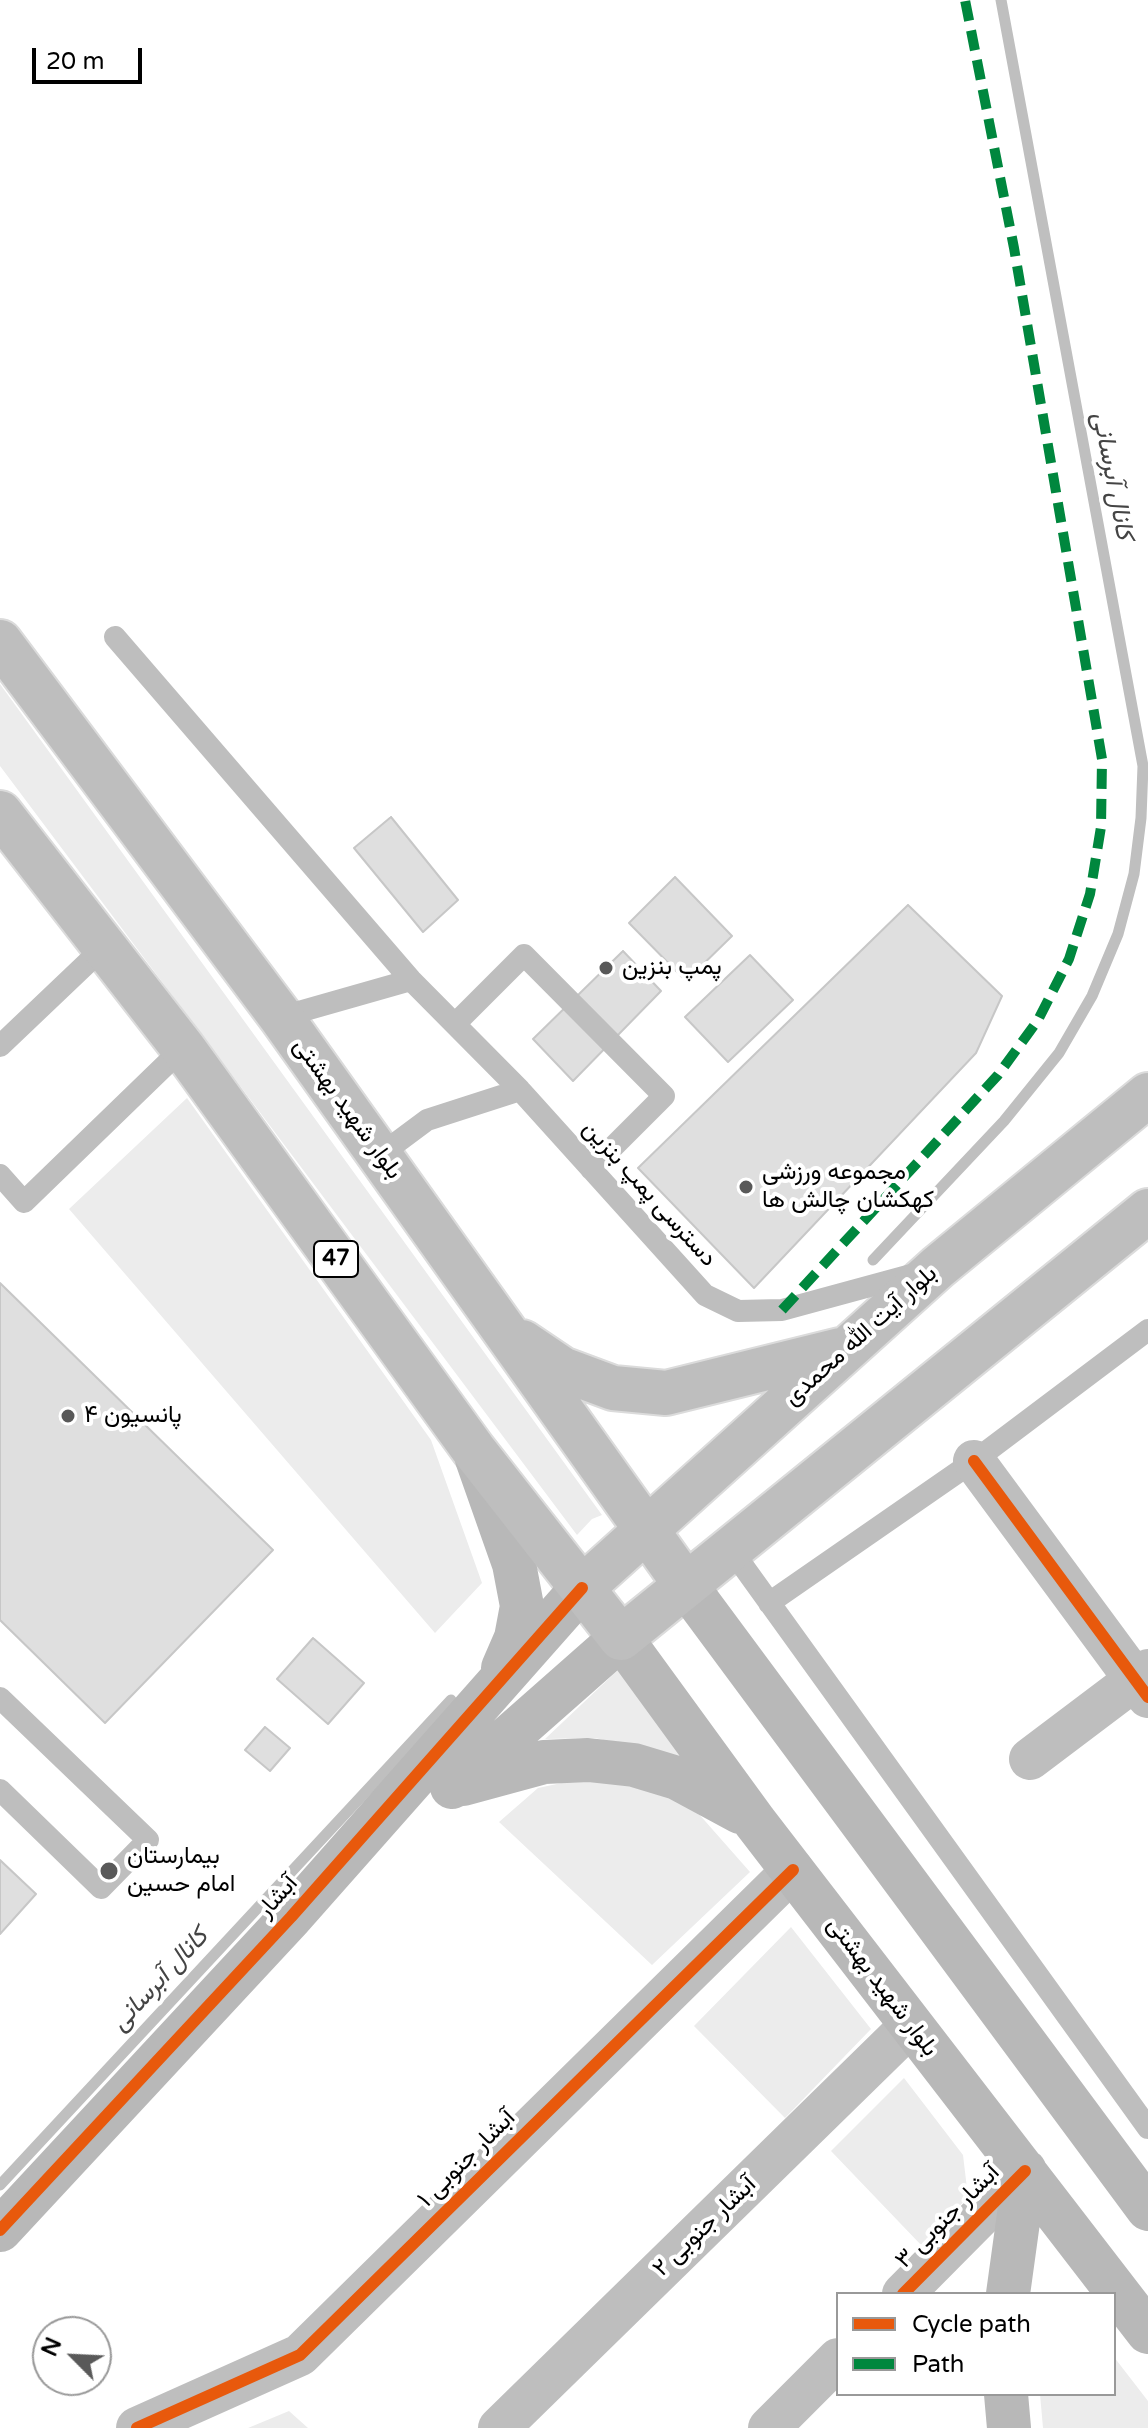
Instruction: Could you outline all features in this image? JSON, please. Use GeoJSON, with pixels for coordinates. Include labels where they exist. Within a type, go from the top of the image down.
{"type":"FeatureCollection","features":[{"type":"Feature","properties":{"kind":"highway","name":"بلوار شهید بهشتی"},"geometry":{"type":"LineString","coordinates":[[0,642],[281,1017],[685,1584]]}},
{"type":"Feature","properties":{"kind":"highway","name":"بلوار شهید بهشتی"},"geometry":{"type":"LineString","coordinates":[[0,813],[183,1048],[473,1449],[621,1638]]}},
{"type":"Feature","properties":{"kind":"highway","name":"بلوار آیت الله محمدی"},"geometry":{"type":"LineString","coordinates":[[582,1588],[938,1267],[1148,1095]]}},
{"type":"Feature","properties":{"kind":"highway"},"geometry":{"type":"LineString","coordinates":[[621,1638],[1148,1211]]}},
{"type":"Feature","properties":{"kind":"highway"},"geometry":{"type":"LineString","coordinates":[[482,1300],[518,1340],[562,1369],[613,1388],[666,1393],[846,1349]]}},
{"type":"Feature","properties":{"kind":"main road"},"geometry":{"type":"LineString","coordinates":[[473,1449],[514,1564],[522,1606],[516,1638],[495,1687]]}},
{"type":"Feature","properties":{"kind":"main road","name":"بلوار شهید بهشتی"},"geometry":{"type":"LineString","coordinates":[[685,1584],[1148,2209]]}},
{"type":"Feature","properties":{"kind":"main road","name":"آبشار"},"geometry":{"type":"LineString","coordinates":[[0,2230],[391,1804],[582,1588]]}},
{"type":"Feature","properties":{"kind":"main road"},"geometry":{"type":"LineString","coordinates":[[452,1787],[621,1638]]}},
{"type":"Feature","properties":{"kind":"main road","name":"بلوار شهید بهشتی"},"geometry":{"type":"LineString","coordinates":[[621,1638],[755,1822],[1148,2332]]}},
{"type":"Feature","properties":{"kind":"main road"},"geometry":{"type":"LineString","coordinates":[[391,1804],[544,1762],[588,1760],[677,1778],[718,1797],[755,1822]]}},
{"type":"Feature","properties":{"kind":"main road"},"geometry":{"type":"LineString","coordinates":[[1008,2292],[1025,2171]]}},
{"type":"Feature","properties":{"kind":"main road"},"geometry":{"type":"LineString","coordinates":[[1006,2396],[1009,2428]]}},
{"type":"Feature","properties":{"kind":"street"},"geometry":{"type":"LineString","coordinates":[[974,1461],[1144,1682],[1030,1759]]}},
{"type":"Feature","properties":{"kind":"street","name":"آبشار جنوبی ۱"},"geometry":{"type":"LineString","coordinates":[[137,2428],[300,2355],[793,1870]]}},
{"type":"Feature","properties":{"kind":"street","name":"آبشار جنوبی ۲"},"geometry":{"type":"LineString","coordinates":[[499,2428],[911,2025]]}},
{"type":"Feature","properties":{"kind":"street","name":"آبشار جنوبی ۳"},"geometry":{"type":"LineString","coordinates":[[905,2292],[1025,2171]]}},
{"type":"Feature","properties":{"kind":"street"},"geometry":{"type":"LineString","coordinates":[[769,2428],[836,2361]]}},
{"type":"Feature","properties":{"kind":"lane","name":"دسترسی پمپ بنزین"},"geometry":{"type":"LineString","coordinates":[[115,637],[411,980],[520,1090],[705,1295],[738,1311],[782,1310],[938,1267]]}},
{"type":"Feature","properties":{"kind":"lane"},"geometry":{"type":"LineString","coordinates":[[0,1046],[104,947]]}},
{"type":"Feature","properties":{"kind":"lane"},"geometry":{"type":"LineString","coordinates":[[455,1024],[524,955],[664,1096],[591,1169]]}},
{"type":"Feature","properties":{"kind":"lane"},"geometry":{"type":"LineString","coordinates":[[281,1017],[411,980]]}},
{"type":"Feature","properties":{"kind":"lane"},"geometry":{"type":"LineString","coordinates":[[2,1181],[24,1202],[183,1048]]}},
{"type":"Feature","properties":{"kind":"lane"},"geometry":{"type":"LineString","coordinates":[[380,1155],[427,1120],[520,1090]]}},
{"type":"Feature","properties":{"kind":"lane"},"geometry":{"type":"LineString","coordinates":[[769,1603],[974,1461],[1148,1330]]}},
{"type":"Feature","properties":{"kind":"lane"},"geometry":{"type":"LineString","coordinates":[[730,1548],[1148,2128]]}},
{"type":"Feature","properties":{"kind":"lane"},"geometry":{"type":"LineString","coordinates":[[0,1698],[148,1840],[101,1888],[0,1790]]}},
{"type":"Feature","properties":{"kind":"shaded area"},"geometry":{"type":"Polygon","coordinates":[[[0,684],[602,1515],[592,1519],[577,1535],[0,766],[0,684]]]}},
{"type":"Feature","properties":{"kind":"shaded area"},"geometry":{"type":"Polygon","coordinates":[[[187,1098],[431,1440],[482,1583],[435,1633],[69,1209],[187,1098]]]}},
{"type":"Feature","properties":{"kind":"shaded area"},"geometry":{"type":"Polygon","coordinates":[[[620,1668],[690,1767],[651,1751],[595,1738],[545,1739],[620,1668]]]}},
{"type":"Feature","properties":{"kind":"shaded area"},"geometry":{"type":"Polygon","coordinates":[[[604,1779],[669,1796],[698,1813],[750,1872],[652,1965],[499,1822],[538,1788],[571,1781],[604,1779]]]}},
{"type":"Feature","properties":{"kind":"shaded area"},"geometry":{"type":"Polygon","coordinates":[[[791,1927],[871,2029],[785,2118],[694,2026],[791,1927]]]}},
{"type":"Feature","properties":{"kind":"shaded area"},"geometry":{"type":"Polygon","coordinates":[[[904,2078],[963,2155],[968,2197],[922,2246],[831,2151],[904,2078]]]}},
{"type":"Feature","properties":{"kind":"shaded area"},"geometry":{"type":"Polygon","coordinates":[[[1116,2360],[1148,2401],[1148,2428],[1043,2428],[1040,2396],[1116,2396],[1116,2360]]]}},
{"type":"Feature","properties":{"kind":"shaded area"},"geometry":{"type":"Polygon","coordinates":[[[289,2411],[308,2428],[248,2428],[289,2411]]]}},
{"type":"Feature","properties":{"kind":"building"},"geometry":{"type":"Polygon","coordinates":[[[391,817],[458,900],[423,932],[354,848],[391,817]]]}},
{"type":"Feature","properties":{"kind":"building"},"geometry":{"type":"Polygon","coordinates":[[[675,877],[732,936],[686,981],[629,923],[675,877]]]}},
{"type":"Feature","properties":{"kind":"building"},"geometry":{"type":"Polygon","coordinates":[[[908,905],[1002,996],[976,1053],[754,1288],[638,1168],[908,905]]]}},
{"type":"Feature","properties":{"kind":"building"},"geometry":{"type":"Polygon","coordinates":[[[623,951],[661,991],[573,1081],[533,1039],[623,951]]]}},
{"type":"Feature","properties":{"kind":"building"},"geometry":{"type":"Polygon","coordinates":[[[750,955],[793,1000],[728,1062],[685,1017],[750,955]]]}},
{"type":"Feature","properties":{"kind":"building","name":"پانسیون ۴"},"geometry":{"type":"Polygon","coordinates":[[[0,1283],[273,1550],[105,1723],[0,1620],[0,1283]]]}},
{"type":"Feature","properties":{"kind":"building"},"geometry":{"type":"Polygon","coordinates":[[[313,1638],[364,1683],[328,1724],[277,1679],[313,1638]]]}},
{"type":"Feature","properties":{"kind":"building"},"geometry":{"type":"Polygon","coordinates":[[[265,1727],[290,1748],[270,1771],[245,1750],[265,1727]]]}},
{"type":"Feature","properties":{"kind":"building"},"geometry":{"type":"Polygon","coordinates":[[[0,1860],[36,1894],[0,1934],[0,1860]]]}},
{"type":"Feature","properties":{"kind":"waterway","name":"کانال آبرسانی"},"geometry":{"type":"LineString","coordinates":[[873,1260],[1004,1121],[1059,1053],[1092,996],[1118,934],[1134,874],[1141,818],[1143,766],[1001,0]]}},
{"type":"Feature","properties":{"kind":"waterway","name":"کانال آبرسانی"},"geometry":{"type":"LineString","coordinates":[[0,2185],[451,1700]]}},
{"type":"Feature","properties":{"kind":"marked path"},"geometry":{"type":"LineString","coordinates":[[782,1310],[998,1075],[1038,1020],[1069,959],[1090,894],[1101,827],[1102,759],[1014,248],[965,0]]}},
{"type":"Feature","properties":{"kind":"cycle path"},"geometry":{"type":"LineString","coordinates":[[974,1461],[1148,1697]]}},
{"type":"Feature","properties":{"kind":"cycle path"},"geometry":{"type":"LineString","coordinates":[[0,2230],[291,1917],[582,1588]]}},
{"type":"Feature","properties":{"kind":"cycle path"},"geometry":{"type":"LineString","coordinates":[[137,2428],[300,2355],[793,1870]]}},
{"type":"Feature","properties":{"kind":"cycle path"},"geometry":{"type":"LineString","coordinates":[[905,2292],[1025,2171]]}},
{"type":"Feature","properties":{"kind":"place","name":"پمپ بنزین"},"geometry":{"type":"Point","coordinates":[606,968]}},
{"type":"Feature","properties":{"kind":"place","name":"مجموعه ورزشی کهکشان چالش ها"},"geometry":{"type":"Point","coordinates":[746,1187]}},
{"type":"Feature","properties":{"kind":"place","name":"پانسیون ۴"},"geometry":{"type":"Point","coordinates":[68,1416]}},
{"type":"Feature","properties":{"kind":"place","name":"بیمارستان امام حسین"},"geometry":{"type":"Point","coordinates":[109,1871]}}]}
